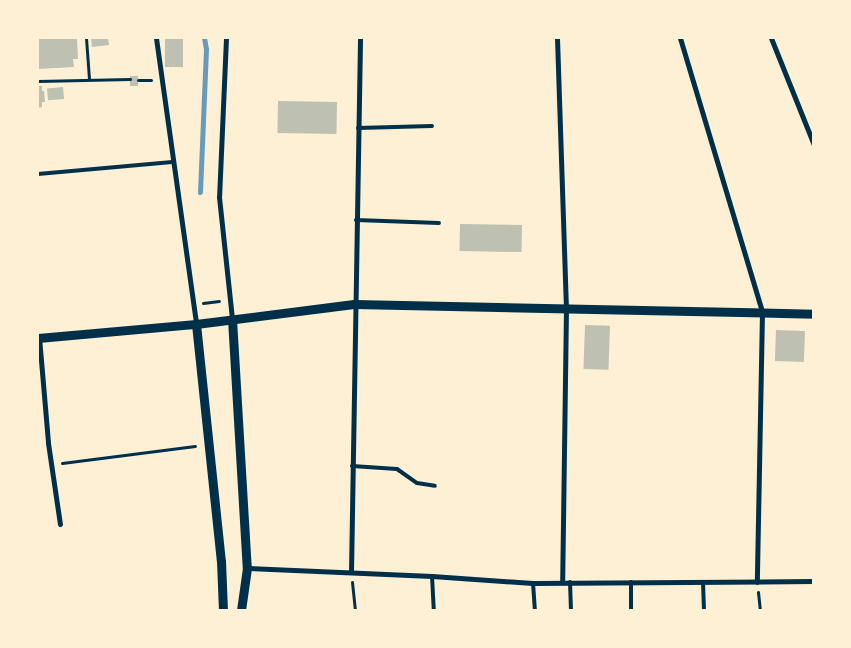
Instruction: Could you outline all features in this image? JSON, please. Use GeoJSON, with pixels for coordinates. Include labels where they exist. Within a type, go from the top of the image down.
{"type":"FeatureCollection","features":[{"type":"Feature","properties":{"kind":"street"},"geometry":{"type":"LineString","coordinates":[[156,38],[196,324],[221,560],[223,610]]}},
{"type":"Feature","properties":{"kind":"street"},"geometry":{"type":"LineString","coordinates":[[226,38],[218,197],[232,319],[247,568],[241,610]]}},
{"type":"Feature","properties":{"kind":"street"},"geometry":{"type":"LineString","coordinates":[[351,572],[354,304],[360,38]]}},
{"type":"Feature","properties":{"kind":"street"},"geometry":{"type":"LineString","coordinates":[[557,38],[566,308],[562,582]]}},
{"type":"Feature","properties":{"kind":"street"},"geometry":{"type":"LineString","coordinates":[[680,38],[762,312],[757,582]]}},
{"type":"Feature","properties":{"kind":"street"},"geometry":{"type":"LineString","coordinates":[[771,38],[814,145]]}},
{"type":"Feature","properties":{"kind":"street"},"geometry":{"type":"LineString","coordinates":[[60,524],[51,465],[38,338],[196,324],[354,304],[814,314]]}},
{"type":"Feature","properties":{"kind":"street"},"geometry":{"type":"LineString","coordinates":[[247,568],[432,576],[533,583],[814,581]]}},
{"type":"Feature","properties":{"kind":"lane"},"geometry":{"type":"LineString","coordinates":[[358,128],[432,126]]}},
{"type":"Feature","properties":{"kind":"lane"},"geometry":{"type":"LineString","coordinates":[[38,174],[172,162]]}},
{"type":"Feature","properties":{"kind":"lane"},"geometry":{"type":"LineString","coordinates":[[356,220],[439,223]]}},
{"type":"Feature","properties":{"kind":"lane"},"geometry":{"type":"LineString","coordinates":[[352,466],[397,469],[417,483],[435,486]]}},
{"type":"Feature","properties":{"kind":"lane"},"geometry":{"type":"LineString","coordinates":[[432,576],[434,610]]}},
{"type":"Feature","properties":{"kind":"lane"},"geometry":{"type":"LineString","coordinates":[[570,582],[571,610]]}},
{"type":"Feature","properties":{"kind":"lane"},"geometry":{"type":"LineString","coordinates":[[631,582],[631,610]]}},
{"type":"Feature","properties":{"kind":"lane"},"geometry":{"type":"LineString","coordinates":[[703,582],[704,610]]}},
{"type":"Feature","properties":{"kind":"lane"},"geometry":{"type":"LineString","coordinates":[[533,583],[535,610]]}},
{"type":"Feature","properties":{"kind":"path"},"geometry":{"type":"LineString","coordinates":[[86,38],[89,79]]}},
{"type":"Feature","properties":{"kind":"path"},"geometry":{"type":"LineString","coordinates":[[38,81],[130,79]]}},
{"type":"Feature","properties":{"kind":"path"},"geometry":{"type":"LineString","coordinates":[[200,303],[219,301]]}},
{"type":"Feature","properties":{"kind":"path"},"geometry":{"type":"LineString","coordinates":[[51,465],[195,446]]}},
{"type":"Feature","properties":{"kind":"path"},"geometry":{"type":"LineString","coordinates":[[351,572],[355,610]]}},
{"type":"Feature","properties":{"kind":"path"},"geometry":{"type":"LineString","coordinates":[[757,582],[760,610]]}},
{"type":"Feature","properties":{"kind":"building"},"geometry":{"type":"Polygon","coordinates":[[[38,38],[77,38],[78,59],[73,59],[74,67],[38,69],[38,38]]]}},
{"type":"Feature","properties":{"kind":"building"},"geometry":{"type":"Polygon","coordinates":[[[91,38],[108,38],[109,45],[92,47],[91,38]]]}},
{"type":"Feature","properties":{"kind":"building"},"geometry":{"type":"Polygon","coordinates":[[[165,38],[183,38],[183,67],[165,67],[165,38]]]}},
{"type":"Feature","properties":{"kind":"building"},"geometry":{"type":"Polygon","coordinates":[[[130,76],[138,76],[138,86],[130,86],[130,76]]]}},
{"type":"Feature","properties":{"kind":"building"},"geometry":{"type":"Polygon","coordinates":[[[38,86],[42,86],[45,102],[42,102],[42,107],[38,108],[38,86]]]}},
{"type":"Feature","properties":{"kind":"building"},"geometry":{"type":"Polygon","coordinates":[[[63,87],[64,99],[48,100],[47,88],[63,87]]]}},
{"type":"Feature","properties":{"kind":"building"},"geometry":{"type":"Polygon","coordinates":[[[278,101],[337,102],[336,134],[277,133],[278,101]]]}},
{"type":"Feature","properties":{"kind":"building"},"geometry":{"type":"Polygon","coordinates":[[[460,224],[522,225],[522,252],[460,251],[460,224]]]}},
{"type":"Feature","properties":{"kind":"building"},"geometry":{"type":"Polygon","coordinates":[[[585,325],[610,326],[608,370],[583,369],[585,325]]]}},
{"type":"Feature","properties":{"kind":"building"},"geometry":{"type":"Polygon","coordinates":[[[776,330],[805,331],[804,362],[775,361],[776,330]]]}},
{"type":"Feature","properties":{"kind":"waterway"},"geometry":{"type":"LineString","coordinates":[[200,192],[206,49],[204,38]]}}]}
